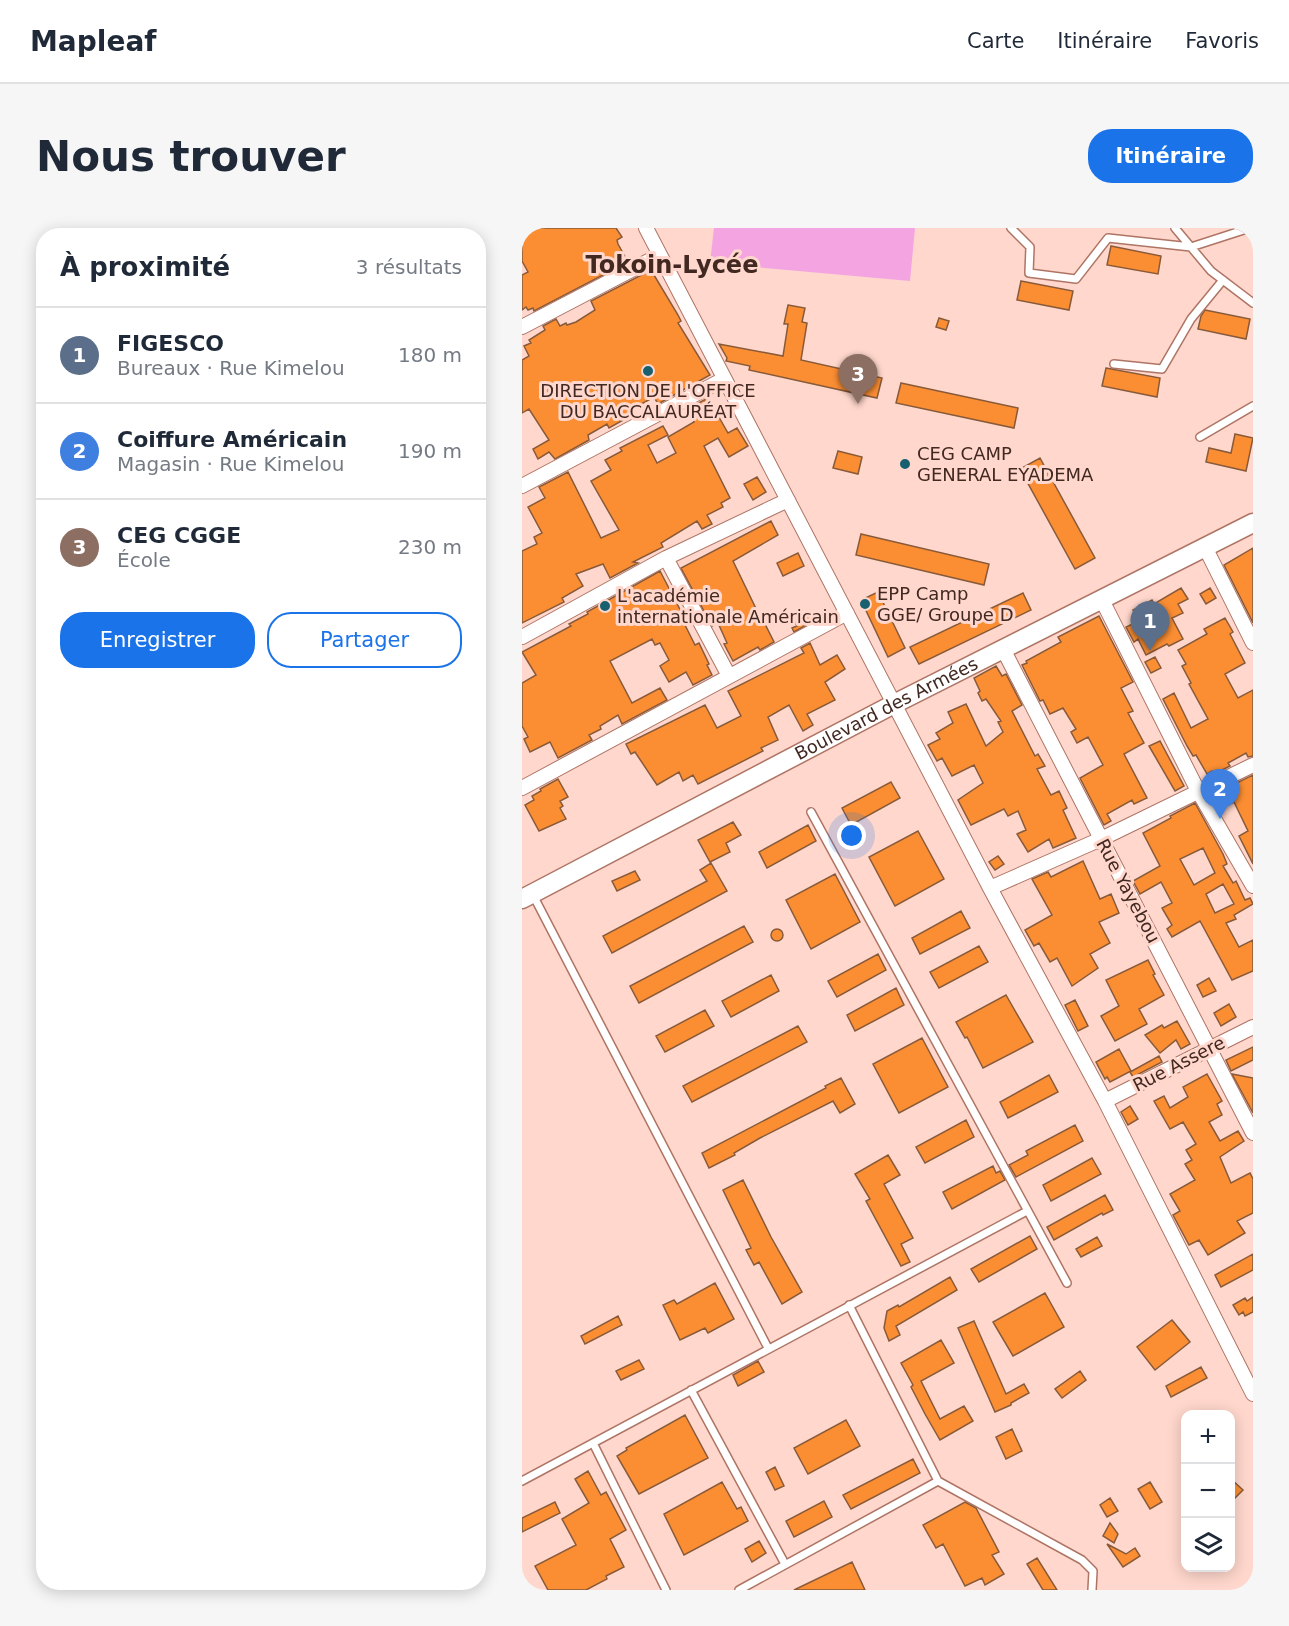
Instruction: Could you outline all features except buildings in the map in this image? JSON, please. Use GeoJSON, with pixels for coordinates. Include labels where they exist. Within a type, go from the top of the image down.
{"type":"FeatureCollection","features":[{"type":"Feature","properties":{"kind":"street"},"geometry":{"type":"LineString","coordinates":[[646,228],[990,888],[1105,1101],[1253,1394]]}},
{"type":"Feature","properties":{"kind":"street"},"geometry":{"type":"LineString","coordinates":[[522,327],[660,255]]}},
{"type":"Feature","properties":{"kind":"street"},"geometry":{"type":"LineString","coordinates":[[522,486],[724,379]]}},
{"type":"Feature","properties":{"kind":"street"},"geometry":{"type":"LineString","coordinates":[[522,637],[666,558],[788,500]]}},
{"type":"Feature","properties":{"kind":"street","name":"Boulevard des Armées"},"geometry":{"type":"LineString","coordinates":[[527,896],[894,704],[1253,523]]}},
{"type":"Feature","properties":{"kind":"street"},"geometry":{"type":"LineString","coordinates":[[1205,548],[1253,643]]}},
{"type":"Feature","properties":{"kind":"street"},"geometry":{"type":"LineString","coordinates":[[666,558],[729,676]]}},
{"type":"Feature","properties":{"kind":"street"},"geometry":{"type":"LineString","coordinates":[[1102,600],[1198,791],[1253,885]]}},
{"type":"Feature","properties":{"kind":"street"},"geometry":{"type":"LineString","coordinates":[[522,788],[847,614]]}},
{"type":"Feature","properties":{"kind":"street","name":"Rue Yayebou"},"geometry":{"type":"LineString","coordinates":[[1004,649],[1253,1133]]}},
{"type":"Feature","properties":{"kind":"street"},"geometry":{"type":"LineString","coordinates":[[990,888],[1101,839],[1253,765]]}},
{"type":"Feature","properties":{"kind":"street","name":"Rue Assere"},"geometry":{"type":"LineString","coordinates":[[1105,1101],[1253,1027]]}},
{"type":"Feature","properties":{"kind":"lane"},"geometry":{"type":"LineString","coordinates":[[1011,228],[1030,247],[1029,273],[1076,279],[1108,238],[1191,247],[1250,228]]}},
{"type":"Feature","properties":{"kind":"lane"},"geometry":{"type":"LineString","coordinates":[[1176,228],[1211,271],[1253,303]]}},
{"type":"Feature","properties":{"kind":"lane"},"geometry":{"type":"LineString","coordinates":[[1114,364],[1162,369],[1191,319],[1223,280]]}},
{"type":"Feature","properties":{"kind":"lane"},"geometry":{"type":"LineString","coordinates":[[1200,438],[1253,406]]}},
{"type":"Feature","properties":{"kind":"lane"},"geometry":{"type":"LineString","coordinates":[[811,812],[1067,1283]]}},
{"type":"Feature","properties":{"kind":"lane"},"geometry":{"type":"LineString","coordinates":[[527,896],[768,1348]]}},
{"type":"Feature","properties":{"kind":"lane"},"geometry":{"type":"LineString","coordinates":[[522,1481],[1027,1211]]}},
{"type":"Feature","properties":{"kind":"lane"},"geometry":{"type":"LineString","coordinates":[[849,1305],[938,1481],[1082,1560],[1093,1571],[1092,1590]]}},
{"type":"Feature","properties":{"kind":"lane"},"geometry":{"type":"LineString","coordinates":[[691,1390],[785,1564]]}},
{"type":"Feature","properties":{"kind":"lane"},"geometry":{"type":"LineString","coordinates":[[593,1443],[666,1590]]}},
{"type":"Feature","properties":{"kind":"lane"},"geometry":{"type":"LineString","coordinates":[[739,1590],[938,1481]]}},
{"type":"Feature","properties":{"kind":"shaded area"},"geometry":{"type":"Polygon","coordinates":[[[714,228],[915,228],[910,281],[710,263],[714,228]]]}},
{"type":"Feature","properties":{"kind":"place","name":"DIRECTION DE L'OFFICE DU BACCALAURÉAT"},"geometry":{"type":"Point","coordinates":[648,371]}},
{"type":"Feature","properties":{"kind":"place","name":"CEG CGGE"},"geometry":{"type":"Point","coordinates":[858,404]}},
{"type":"Feature","properties":{"kind":"place","name":"CEG CAMP GENERAL EYADEMA"},"geometry":{"type":"Point","coordinates":[905,464]}},
{"type":"Feature","properties":{"kind":"place","name":"EPP Camp GGE/ Groupe D"},"geometry":{"type":"Point","coordinates":[865,604]}},
{"type":"Feature","properties":{"kind":"place","name":"L'académie internationale Américain"},"geometry":{"type":"Point","coordinates":[605,606]}},
{"type":"Feature","properties":{"kind":"place","name":"FIGESCO"},"geometry":{"type":"Point","coordinates":[1150,651]}},
{"type":"Feature","properties":{"kind":"place","name":"Coiffure Américain"},"geometry":{"type":"Point","coordinates":[1220,819]}},
{"type":"Feature","properties":{"kind":"district","name":"Tokoin-Lycée"},"geometry":{"type":"Point","coordinates":[672,265]}}]}
